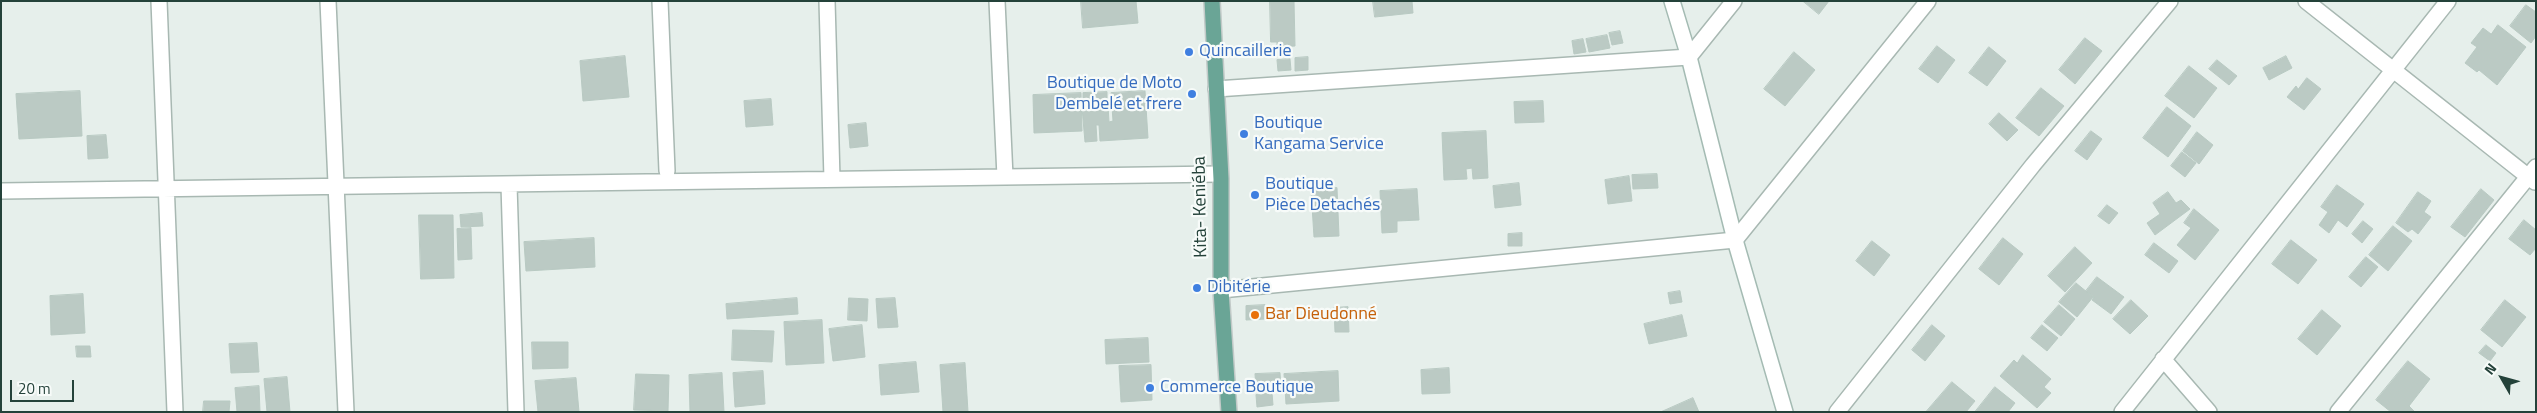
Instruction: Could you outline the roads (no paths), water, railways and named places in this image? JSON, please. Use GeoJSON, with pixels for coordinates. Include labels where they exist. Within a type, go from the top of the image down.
{"type":"FeatureCollection","features":[{"type":"Feature","properties":{"kind":"main road","name":"Kita- Keniéba"},"geometry":{"type":"LineString","coordinates":[[1212,1],[1220,174],[1222,290],[1229,412]]}},
{"type":"Feature","properties":{"kind":"street"},"geometry":{"type":"LineString","coordinates":[[159,1],[175,412]]}},
{"type":"Feature","properties":{"kind":"street"},"geometry":{"type":"LineString","coordinates":[[328,1],[346,412]]}},
{"type":"Feature","properties":{"kind":"street"},"geometry":{"type":"LineString","coordinates":[[660,1],[667,171]]}},
{"type":"Feature","properties":{"kind":"street"},"geometry":{"type":"LineString","coordinates":[[827,1],[832,180]]}},
{"type":"Feature","properties":{"kind":"street"},"geometry":{"type":"LineString","coordinates":[[997,1],[1005,177]]}},
{"type":"Feature","properties":{"kind":"street"},"geometry":{"type":"LineString","coordinates":[[1672,1],[1689,57],[1735,240],[1785,412]]}},
{"type":"Feature","properties":{"kind":"street"},"geometry":{"type":"LineString","coordinates":[[1216,88],[1689,57],[1734,1]]}},
{"type":"Feature","properties":{"kind":"street"},"geometry":{"type":"LineString","coordinates":[[1222,290],[1735,240],[1928,1]]}},
{"type":"Feature","properties":{"kind":"street"},"geometry":{"type":"LineString","coordinates":[[1837,412],[2033,165],[2170,1]]}},
{"type":"Feature","properties":{"kind":"street"},"geometry":{"type":"LineString","coordinates":[[2306,1],[2393,70],[2533,176],[2338,412]]}},
{"type":"Feature","properties":{"kind":"street"},"geometry":{"type":"LineString","coordinates":[[2122,412],[2448,1]]}},
{"type":"Feature","properties":{"kind":"street"},"geometry":{"type":"LineString","coordinates":[[1,191],[1220,174]]}},
{"type":"Feature","properties":{"kind":"street"},"geometry":{"type":"LineString","coordinates":[[509,185],[516,412]]}},
{"type":"Feature","properties":{"kind":"street"},"geometry":{"type":"LineString","coordinates":[[2163,359],[2209,412]]}},
{"type":"Feature","properties":{"kind":"place","name":"Quincaillerie"},"geometry":{"type":"Point","coordinates":[1189,52]}},
{"type":"Feature","properties":{"kind":"place","name":"Boutique de Moto Dembelé et frere"},"geometry":{"type":"Point","coordinates":[1192,94]}},
{"type":"Feature","properties":{"kind":"place","name":"Boutique Kangama Service"},"geometry":{"type":"Point","coordinates":[1244,134]}},
{"type":"Feature","properties":{"kind":"place","name":"Boutique Pièce Detachés"},"geometry":{"type":"Point","coordinates":[1255,195]}},
{"type":"Feature","properties":{"kind":"place","name":"Dibitérie"},"geometry":{"type":"Point","coordinates":[1197,288]}},
{"type":"Feature","properties":{"kind":"place","name":"Bar Dieudonné"},"geometry":{"type":"Point","coordinates":[1255,315]}},
{"type":"Feature","properties":{"kind":"place","name":"Commerce Boutique"},"geometry":{"type":"Point","coordinates":[1150,388]}}]}
